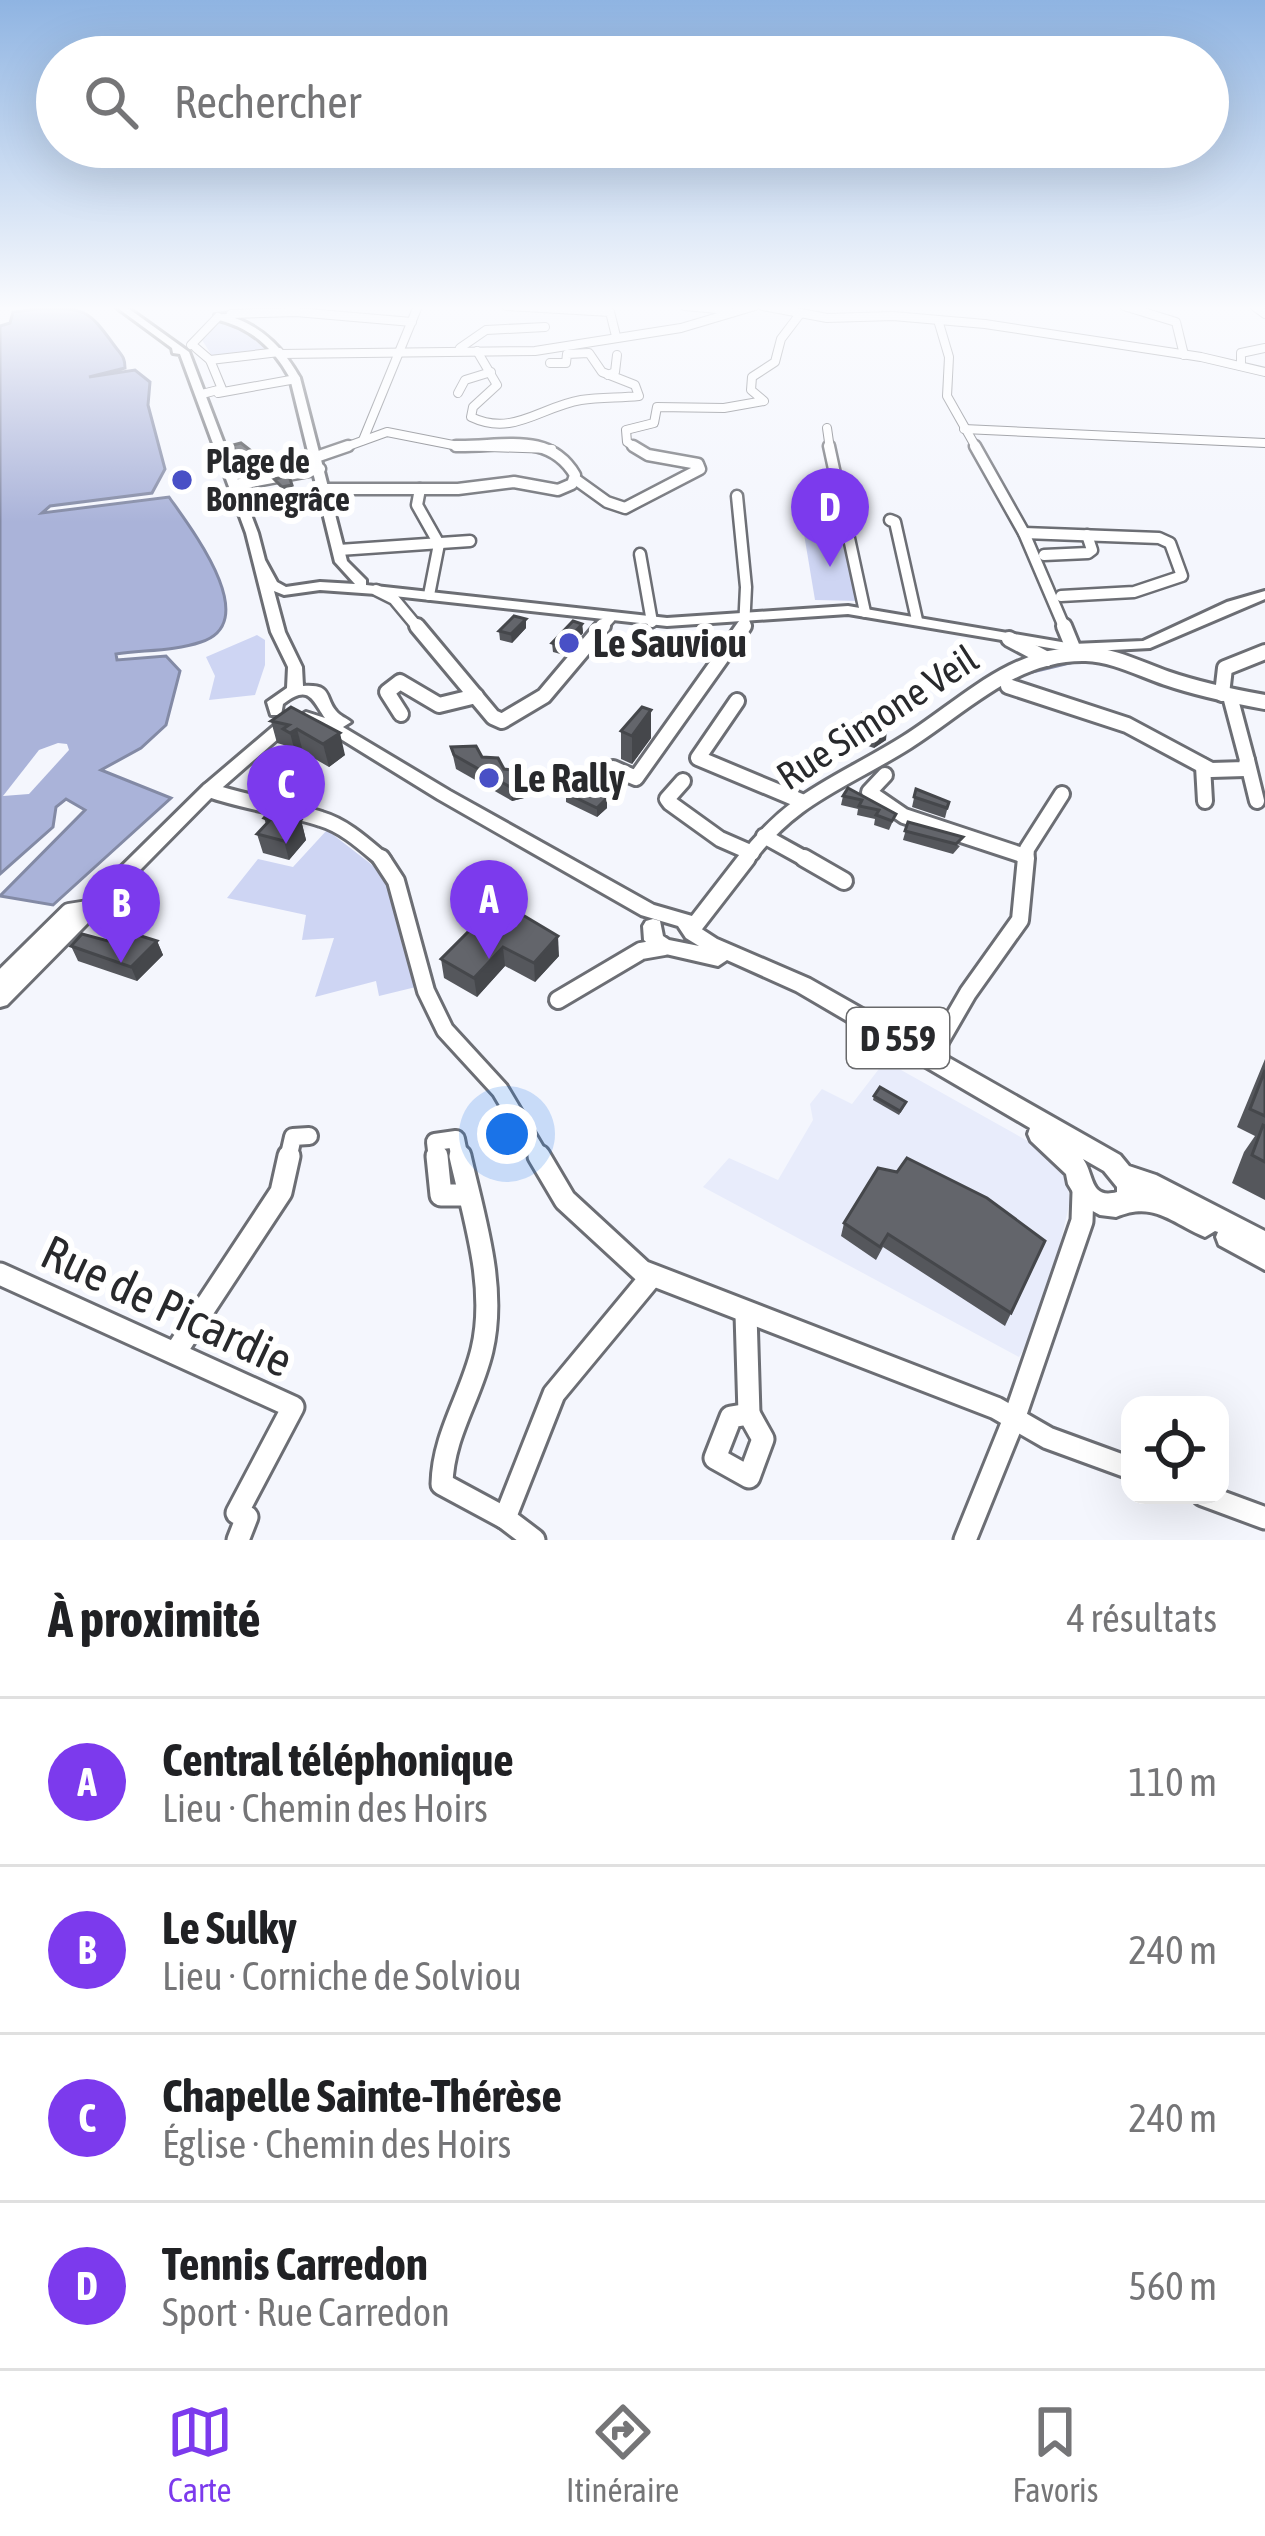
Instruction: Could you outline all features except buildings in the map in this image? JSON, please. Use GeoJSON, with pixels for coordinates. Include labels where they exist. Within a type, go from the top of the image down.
{"type":"FeatureCollection","features":[{"type":"Feature","properties":{"kind":"main road"},"geometry":{"type":"LineString","coordinates":[[197,378],[295,667],[310,694]]}},
{"type":"Feature","properties":{"kind":"main road"},"geometry":{"type":"LineString","coordinates":[[296,379],[340,556],[369,586]]}},
{"type":"Feature","properties":{"kind":"main road"},"geometry":{"type":"LineString","coordinates":[[295,590],[325,577],[340,556]]}},
{"type":"Feature","properties":{"kind":"main road"},"geometry":{"type":"LineString","coordinates":[[272,591],[325,577],[436,596],[652,622],[809,610],[865,612],[1072,645],[1168,638],[1265,595]]}},
{"type":"Feature","properties":{"kind":"main road"},"geometry":{"type":"LineString","coordinates":[[272,591],[369,586],[399,596],[436,596]]}},
{"type":"Feature","properties":{"kind":"main road","name":"D 559"},"geometry":{"type":"LineString","coordinates":[[295,590],[286,596],[282,611],[310,694],[405,771]]}},
{"type":"Feature","properties":{"kind":"main road"},"geometry":{"type":"LineString","coordinates":[[950,626],[1072,645],[1133,644]]}},
{"type":"Feature","properties":{"kind":"main road"},"geometry":{"type":"LineString","coordinates":[[236,765],[276,712],[279,698],[310,694]]}},
{"type":"Feature","properties":{"kind":"main road"},"geometry":{"type":"LineString","coordinates":[[0,999],[209,790],[300,718],[310,694]]}},
{"type":"Feature","properties":{"kind":"main road"},"geometry":{"type":"LineString","coordinates":[[276,712],[300,718]]}},
{"type":"Feature","properties":{"kind":"main road","name":"D 559"},"geometry":{"type":"LineString","coordinates":[[300,718],[329,724],[534,847],[667,936],[761,971],[819,1000],[998,1106],[1086,1173]]}},
{"type":"Feature","properties":{"kind":"main road","name":"D 559"},"geometry":{"type":"LineString","coordinates":[[667,936],[803,985],[931,1057],[1086,1173]]}},
{"type":"Feature","properties":{"kind":"main road"},"geometry":{"type":"LineString","coordinates":[[1086,1173],[1112,1163],[1120,1193]]}},
{"type":"Feature","properties":{"kind":"main road"},"geometry":{"type":"LineString","coordinates":[[1086,1173],[1120,1193],[1157,1201],[1265,1258]]}},
{"type":"Feature","properties":{"kind":"main road"},"geometry":{"type":"LineString","coordinates":[[1120,1193],[1148,1183],[1265,1244]]}},
{"type":"Feature","properties":{"kind":"street"},"geometry":{"type":"LineString","coordinates":[[218,378],[222,388],[218,393]]}},
{"type":"Feature","properties":{"kind":"street"},"geometry":{"type":"LineString","coordinates":[[363,440],[389,378]]}},
{"type":"Feature","properties":{"kind":"street"},"geometry":{"type":"LineString","coordinates":[[458,393],[465,380],[472,378]]}},
{"type":"Feature","properties":{"kind":"street"},"geometry":{"type":"LineString","coordinates":[[494,378],[497,385],[473,407],[471,417],[500,425],[536,420],[578,400],[639,396],[635,385],[616,378]]}},
{"type":"Feature","properties":{"kind":"street"},"geometry":{"type":"LineString","coordinates":[[755,378],[750,382],[780,413]]}},
{"type":"Feature","properties":{"kind":"street"},"geometry":{"type":"LineString","coordinates":[[948,378],[947,396],[1024,533],[1072,645]]}},
{"type":"Feature","properties":{"kind":"street"},"geometry":{"type":"LineString","coordinates":[[202,394],[296,379]]}},
{"type":"Feature","properties":{"kind":"street"},"geometry":{"type":"LineString","coordinates":[[236,485],[316,466],[387,432],[458,446],[545,446],[568,460],[575,479],[607,502],[633,508],[700,469],[698,464],[632,448],[626,430],[636,424],[650,425],[657,407],[724,408],[764,401]]}},
{"type":"Feature","properties":{"kind":"street"},"geometry":{"type":"LineString","coordinates":[[826,428],[832,475],[865,612]]}},
{"type":"Feature","properties":{"kind":"street"},"geometry":{"type":"LineString","coordinates":[[964,429],[1265,443]]}},
{"type":"Feature","properties":{"kind":"street"},"geometry":{"type":"LineString","coordinates":[[326,489],[514,482],[558,490],[575,479]]}},
{"type":"Feature","properties":{"kind":"street"},"geometry":{"type":"LineString","coordinates":[[420,489],[417,505],[439,544],[436,596]]}},
{"type":"Feature","properties":{"kind":"street"},"geometry":{"type":"LineString","coordinates":[[613,768],[636,778],[744,632],[748,618],[737,496]]}},
{"type":"Feature","properties":{"kind":"street"},"geometry":{"type":"LineString","coordinates":[[890,520],[895,522],[912,616]]}},
{"type":"Feature","properties":{"kind":"street"},"geometry":{"type":"LineString","coordinates":[[1024,533],[1159,538],[1170,543],[1182,576],[1134,592],[1060,596]]}},
{"type":"Feature","properties":{"kind":"street"},"geometry":{"type":"LineString","coordinates":[[1044,555],[1088,553],[1092,550],[1087,535]]}},
{"type":"Feature","properties":{"kind":"street"},"geometry":{"type":"LineString","coordinates":[[340,556],[470,541]]}},
{"type":"Feature","properties":{"kind":"street"},"geometry":{"type":"LineString","coordinates":[[640,554],[652,622]]}},
{"type":"Feature","properties":{"kind":"street"},"geometry":{"type":"LineString","coordinates":[[399,596],[476,696],[502,721],[544,696],[610,618]]}},
{"type":"Feature","properties":{"kind":"street"},"geometry":{"type":"LineString","coordinates":[[1009,638],[1051,660]]}},
{"type":"Feature","properties":{"kind":"street"},"geometry":{"type":"LineString","coordinates":[[1133,644],[1142,670]]}},
{"type":"Feature","properties":{"kind":"street"},"geometry":{"type":"LineString","coordinates":[[1257,800],[1226,695],[1225,668],[1265,652]]}},
{"type":"Feature","properties":{"kind":"street","name":"Rue Simone Veil"},"geometry":{"type":"LineString","coordinates":[[558,1000],[667,936],[733,885],[764,836],[801,800],[900,746],[1000,676],[1051,660],[1092,654],[1226,695],[1265,702]]}},
{"type":"Feature","properties":{"kind":"street"},"geometry":{"type":"LineString","coordinates":[[401,714],[387,692],[392,684],[407,684],[439,705],[476,696]]}},
{"type":"Feature","properties":{"kind":"street"},"geometry":{"type":"LineString","coordinates":[[1008,686],[1060,711],[1127,725],[1203,766],[1233,772],[1245,769],[1247,760]]}},
{"type":"Feature","properties":{"kind":"street"},"geometry":{"type":"LineString","coordinates":[[737,701],[698,758],[801,800]]}},
{"type":"Feature","properties":{"kind":"street"},"geometry":{"type":"LineString","coordinates":[[1127,725],[1135,711]]}},
{"type":"Feature","properties":{"kind":"street"},"geometry":{"type":"LineString","coordinates":[[1203,766],[1205,801]]}},
{"type":"Feature","properties":{"kind":"street"},"geometry":{"type":"LineString","coordinates":[[885,775],[869,792],[904,816],[1025,856]]}},
{"type":"Feature","properties":{"kind":"street"},"geometry":{"type":"LineString","coordinates":[[683,781],[667,799],[670,803],[720,839],[752,853]]}},
{"type":"Feature","properties":{"kind":"street"},"geometry":{"type":"LineString","coordinates":[[209,790],[259,807],[323,819],[357,838],[385,862],[396,881],[426,991],[445,1030],[500,1090],[565,1199],[589,1226],[651,1277],[1121,1465]]}},
{"type":"Feature","properties":{"kind":"street"},"geometry":{"type":"LineString","coordinates":[[931,1057],[1020,920],[1025,856],[1062,794]]}},
{"type":"Feature","properties":{"kind":"street"},"geometry":{"type":"LineString","coordinates":[[764,836],[844,881]]}},
{"type":"Feature","properties":{"kind":"street"},"geometry":{"type":"LineString","coordinates":[[0,980],[69,912],[88,909]]}},
{"type":"Feature","properties":{"kind":"street"},"geometry":{"type":"LineString","coordinates":[[175,1353],[281,1192],[293,1137],[310,1136]]}},
{"type":"Feature","properties":{"kind":"street"},"geometry":{"type":"LineString","coordinates":[[965,1540],[1014,1419],[1082,1221],[1086,1173]]}},
{"type":"Feature","properties":{"kind":"street"},"geometry":{"type":"LineString","coordinates":[[1082,1221],[1120,1193]]}},
{"type":"Feature","properties":{"kind":"street"},"geometry":{"type":"LineString","coordinates":[[468,1195],[482,1265],[485,1335],[440,1465],[442,1484],[505,1518],[534,1540]]}},
{"type":"Feature","properties":{"kind":"street","name":"Rue de Picardie"},"geometry":{"type":"LineString","coordinates":[[0,1274],[293,1407],[237,1514],[247,1517],[238,1540]]}},
{"type":"Feature","properties":{"kind":"street"},"geometry":{"type":"LineString","coordinates":[[505,1518],[554,1394],[651,1277]]}},
{"type":"Feature","properties":{"kind":"street"},"geometry":{"type":"LineString","coordinates":[[746,1314],[748,1414]]}},
{"type":"Feature","properties":{"kind":"street"},"geometry":{"type":"LineString","coordinates":[[1227,1504],[1265,1518]]}},
{"type":"Feature","properties":{"kind":"shaded area"},"geometry":{"type":"Polygon","coordinates":[[[0,378],[145,378],[150,382],[148,405],[165,469],[152,493],[50,506],[42,513],[169,497],[216,573],[226,615],[219,631],[201,642],[116,654],[117,660],[166,656],[180,671],[166,725],[141,748],[101,770],[171,798],[53,905],[0,896],[85,810],[66,799],[56,807],[53,827],[0,874],[0,378]]]}},
{"type":"Feature","properties":{"kind":"shaded area"},"geometry":{"type":"Polygon","coordinates":[[[804,534],[843,534],[859,601],[815,600],[804,534]]]}},
{"type":"Feature","properties":{"kind":"shaded area"},"geometry":{"type":"Polygon","coordinates":[[[257,635],[265,640],[265,665],[255,695],[209,700],[215,676],[206,657],[257,635]]]}},
{"type":"Feature","properties":{"kind":"shaded area"},"geometry":{"type":"Polygon","coordinates":[[[327,830],[389,878],[420,986],[379,996],[376,981],[315,997],[334,938],[302,940],[306,915],[227,898],[258,859],[293,867],[327,830]]]}},
{"type":"Feature","properties":{"kind":"shaded area"},"geometry":{"type":"Polygon","coordinates":[[[885,1061],[1051,1154],[1066,1175],[1070,1201],[1056,1262],[1035,1330],[1019,1357],[703,1187],[729,1158],[778,1180],[813,1120],[810,1104],[822,1089],[852,1104],[885,1061]]]}},
{"type":"Feature","properties":{"kind":"pier"},"geometry":{"type":"Polygon","coordinates":[[[67,744],[69,750],[29,794],[3,796],[39,750],[67,744]]]}},
{"type":"Feature","properties":{"kind":"waterway"},"geometry":{"type":"LineString","coordinates":[[1024,674],[1078,661]]}},
{"type":"Feature","properties":{"kind":"waterway"},"geometry":{"type":"LineString","coordinates":[[874,769],[986,696]]}},
{"type":"Feature","properties":{"kind":"place","name":"Plage de Bonnegrâce"},"geometry":{"type":"Point","coordinates":[182,480]}},
{"type":"Feature","properties":{"kind":"place","name":"Tennis Carredon"},"geometry":{"type":"Point","coordinates":[830,567]}},
{"type":"Feature","properties":{"kind":"place","name":"Le Sauviou"},"geometry":{"type":"Point","coordinates":[569,643]}},
{"type":"Feature","properties":{"kind":"place","name":"Le Rally"},"geometry":{"type":"Point","coordinates":[489,778]}},
{"type":"Feature","properties":{"kind":"place","name":"Chapelle Sainte-Thérèse"},"geometry":{"type":"Point","coordinates":[286,844]}},
{"type":"Feature","properties":{"kind":"place","name":"Central téléphonique"},"geometry":{"type":"Point","coordinates":[489,959]}},
{"type":"Feature","properties":{"kind":"place","name":"Le Sulky"},"geometry":{"type":"Point","coordinates":[121,963]}}]}
